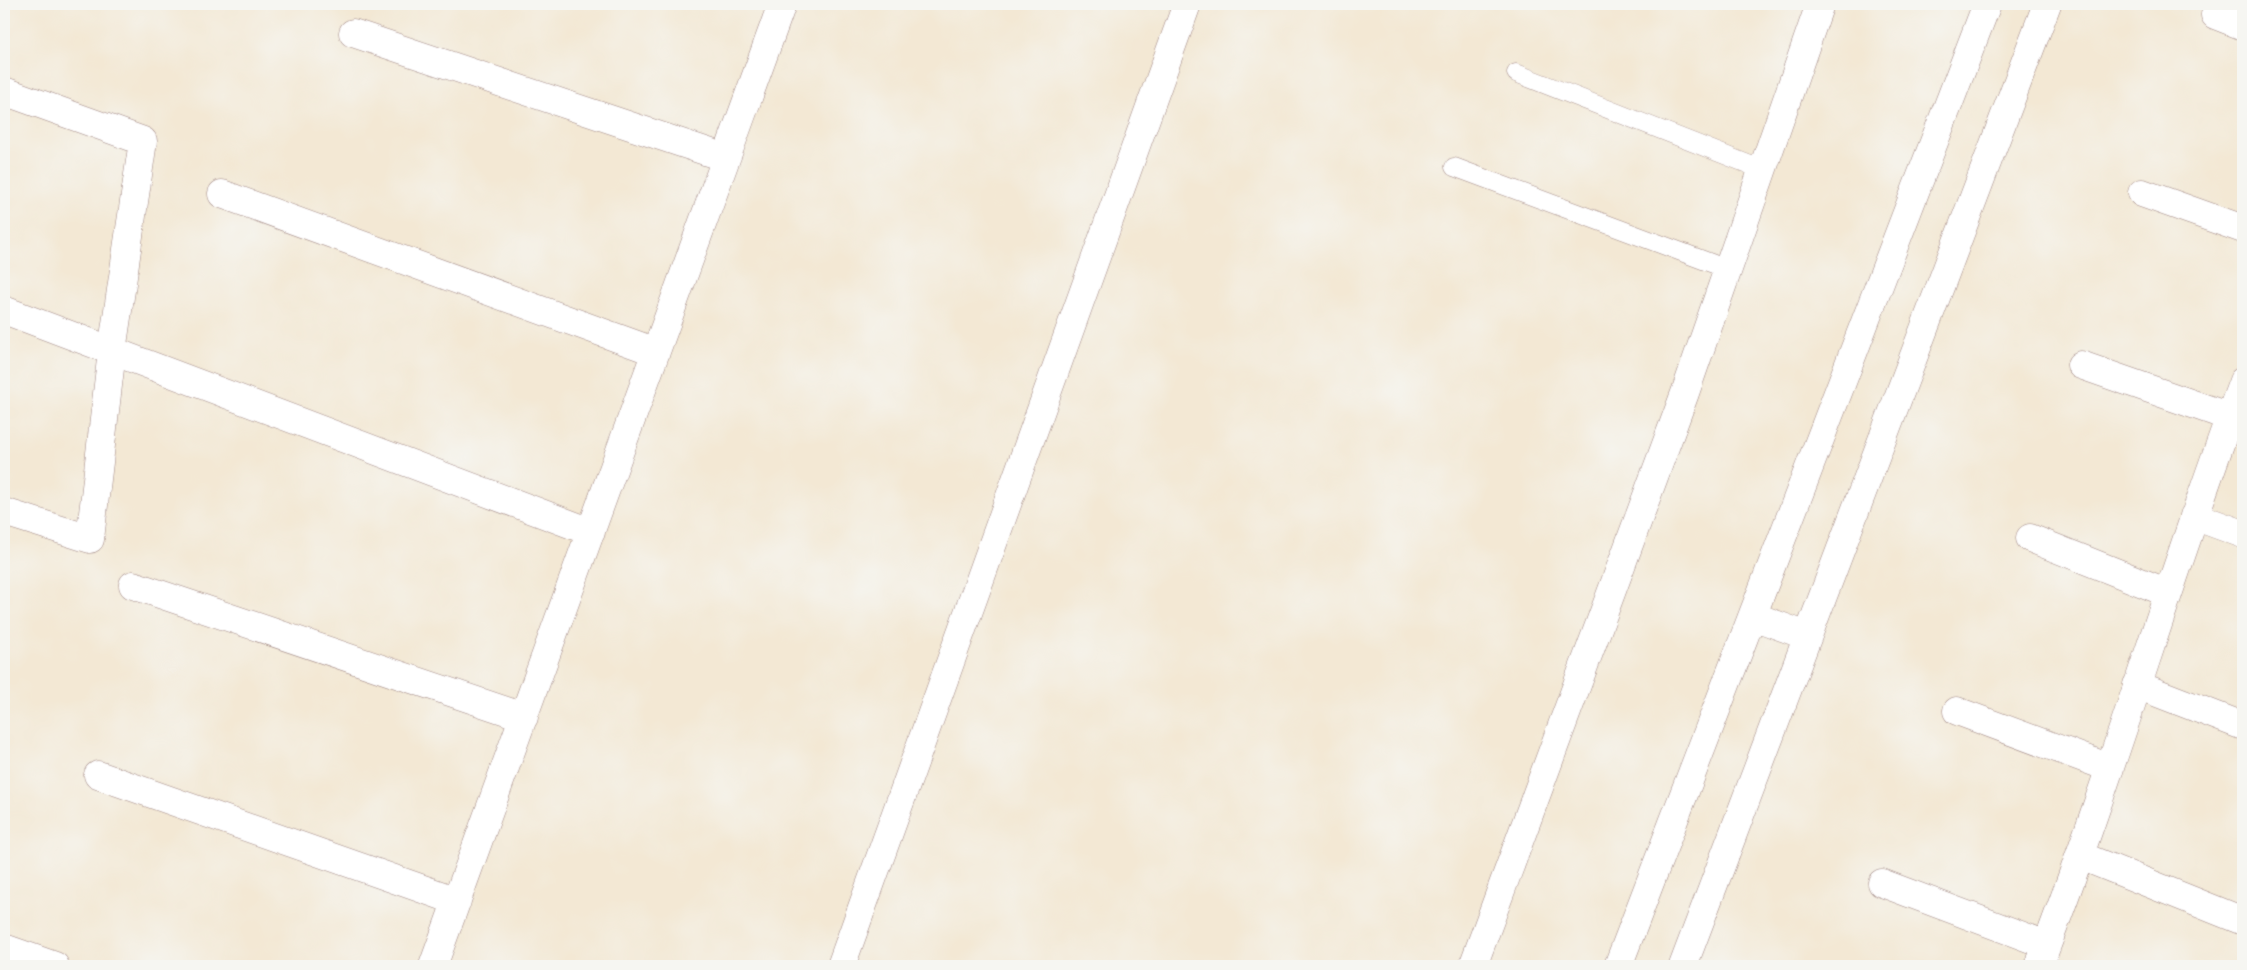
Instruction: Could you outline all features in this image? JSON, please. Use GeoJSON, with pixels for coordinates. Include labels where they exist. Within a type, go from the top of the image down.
{"type":"FeatureCollection","features":[{"type":"Feature","properties":{"kind":"street"},"geometry":{"type":"LineString","coordinates":[[433,966],[782,4]]}},
{"type":"Feature","properties":{"kind":"street"},"geometry":{"type":"LineString","coordinates":[[841,966],[1186,4]]}},
{"type":"Feature","properties":{"kind":"street"},"geometry":{"type":"LineString","coordinates":[[1473,966],[1682,403],[1820,4]]}},
{"type":"Feature","properties":{"kind":"street"},"geometry":{"type":"LineString","coordinates":[[1618,966],[1987,4]]}},
{"type":"Feature","properties":{"kind":"street"},"geometry":{"type":"LineString","coordinates":[[1682,966],[2047,4]]}},
{"type":"Feature","properties":{"kind":"street"},"geometry":{"type":"LineString","coordinates":[[2216,15],[2243,26]]}},
{"type":"Feature","properties":{"kind":"street"},"geometry":{"type":"LineString","coordinates":[[353,33],[726,158]]}},
{"type":"Feature","properties":{"kind":"street"},"geometry":{"type":"LineString","coordinates":[[4,91],[143,141],[112,352],[90,539],[4,512]]}},
{"type":"Feature","properties":{"kind":"street"},"geometry":{"type":"LineString","coordinates":[[2142,193],[2243,229]]}},
{"type":"Feature","properties":{"kind":"street"},"geometry":{"type":"LineString","coordinates":[[222,194],[656,352]]}},
{"type":"Feature","properties":{"kind":"street"},"geometry":{"type":"LineString","coordinates":[[4,310],[591,532]]}},
{"type":"Feature","properties":{"kind":"street"},"geometry":{"type":"LineString","coordinates":[[2081,364],[2230,417]]}},
{"type":"Feature","properties":{"kind":"street"},"geometry":{"type":"LineString","coordinates":[[1882,883],[2043,956],[2081,856],[2194,516],[2243,381]]}},
{"type":"Feature","properties":{"kind":"street"},"geometry":{"type":"LineString","coordinates":[[2194,516],[2243,534]]}},
{"type":"Feature","properties":{"kind":"street"},"geometry":{"type":"LineString","coordinates":[[2030,538],[2168,593]]}},
{"type":"Feature","properties":{"kind":"street"},"geometry":{"type":"LineString","coordinates":[[133,585],[524,717]]}},
{"type":"Feature","properties":{"kind":"street"},"geometry":{"type":"LineString","coordinates":[[1752,616],[1808,636]]}},
{"type":"Feature","properties":{"kind":"street"},"geometry":{"type":"LineString","coordinates":[[2137,685],[2243,726]]}},
{"type":"Feature","properties":{"kind":"street"},"geometry":{"type":"LineString","coordinates":[[1957,711],[2110,768]]}},
{"type":"Feature","properties":{"kind":"street"},"geometry":{"type":"LineString","coordinates":[[98,775],[456,901]]}},
{"type":"Feature","properties":{"kind":"street"},"geometry":{"type":"LineString","coordinates":[[2081,856],[2243,921]]}},
{"type":"Feature","properties":{"kind":"street"},"geometry":{"type":"LineString","coordinates":[[4,948],[55,966]]}},
{"type":"Feature","properties":{"kind":"lane"},"geometry":{"type":"LineString","coordinates":[[1516,73],[1762,170]]}},
{"type":"Feature","properties":{"kind":"lane"},"geometry":{"type":"LineString","coordinates":[[1454,168],[1727,270]]}}]}
